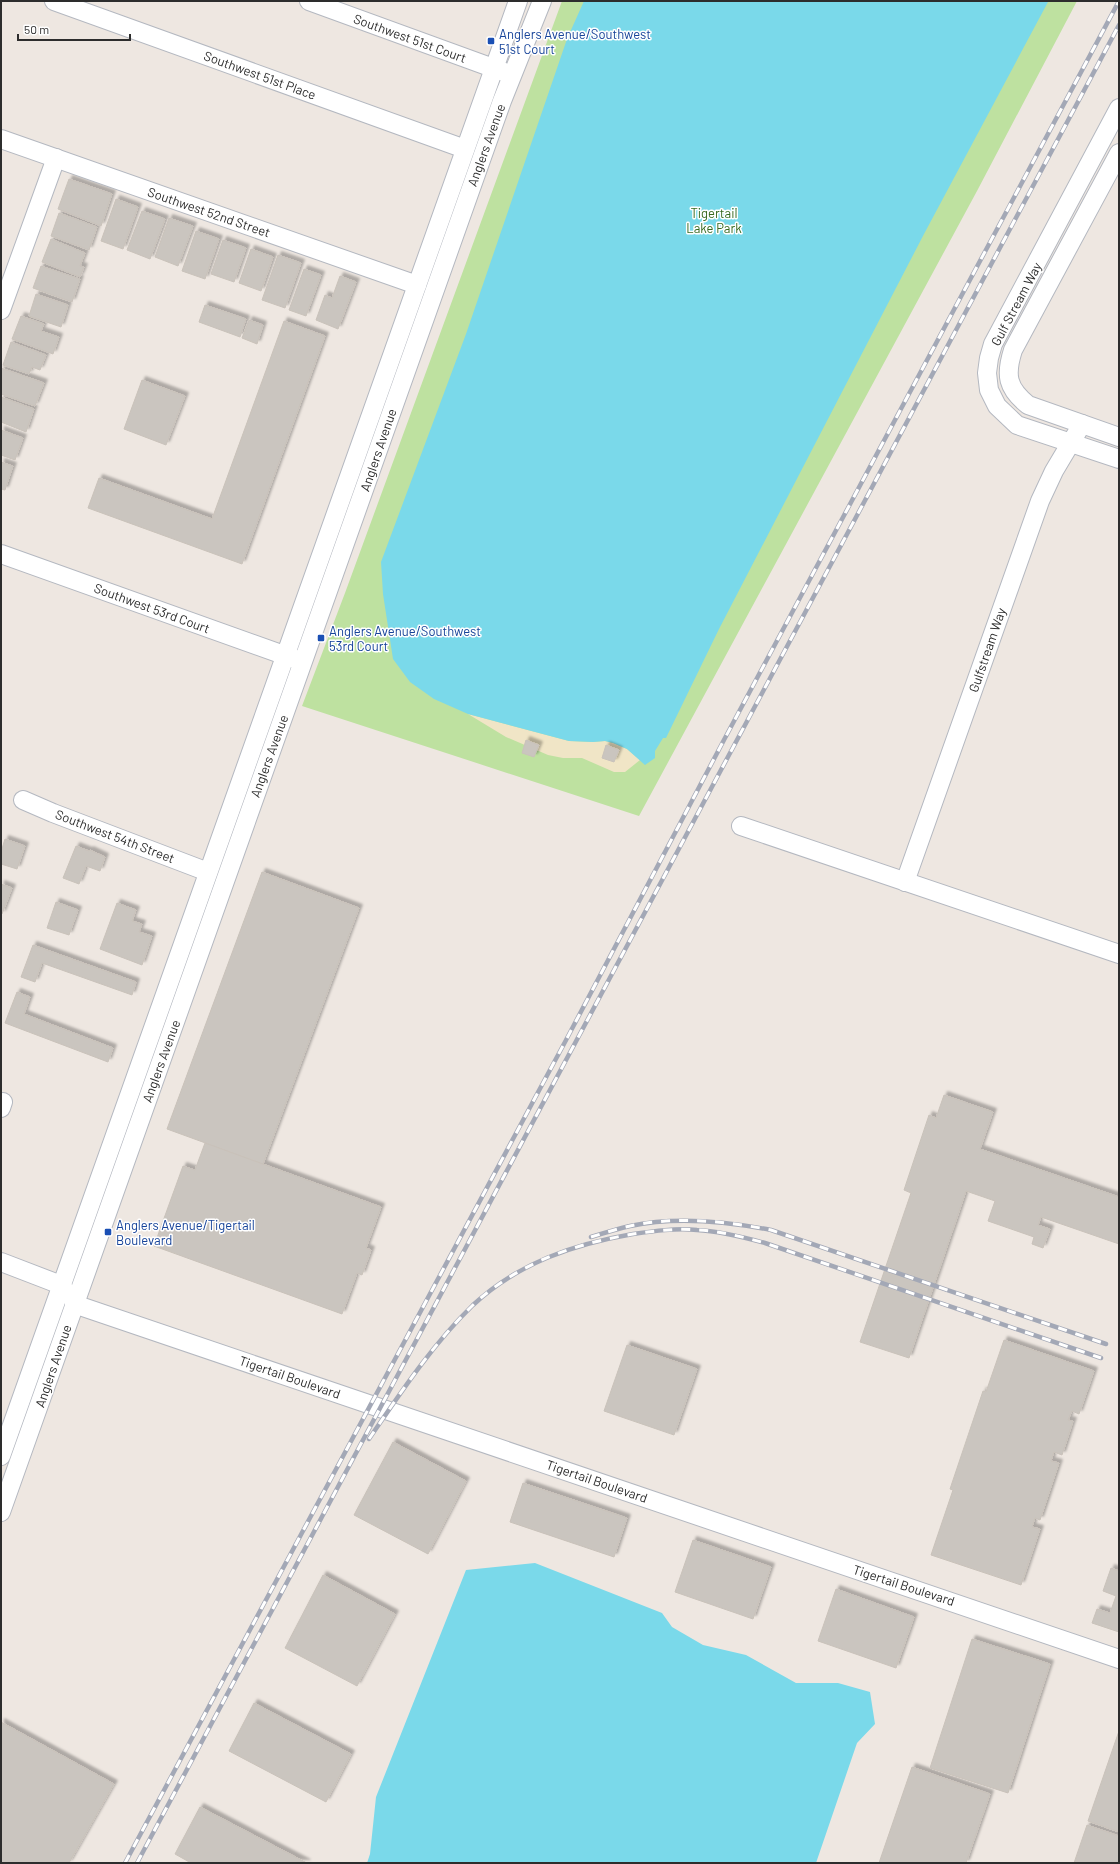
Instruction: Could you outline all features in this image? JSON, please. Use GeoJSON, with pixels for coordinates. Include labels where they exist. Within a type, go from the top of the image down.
{"type":"FeatureCollection","features":[{"type":"Feature","properties":{"kind":"street","name":"Southwest 51st Place"},"geometry":{"type":"LineString","coordinates":[[54,1],[465,149]]}},
{"type":"Feature","properties":{"kind":"street","name":"Southwest 51st Court"},"geometry":{"type":"LineString","coordinates":[[309,1],[512,75]]}},
{"type":"Feature","properties":{"kind":"street","name":"Anglers Avenue"},"geometry":{"type":"LineString","coordinates":[[1,1456],[518,1]]}},
{"type":"Feature","properties":{"kind":"street","name":"Anglers Avenue"},"geometry":{"type":"LineString","coordinates":[[1,1512],[512,75],[542,1]]}},
{"type":"Feature","properties":{"kind":"street","name":"Gulf Stream Way"},"geometry":{"type":"LineString","coordinates":[[1119,108],[993,344],[987,373],[989,390],[997,406],[1016,425],[1072,442],[1119,459]]}},
{"type":"Feature","properties":{"kind":"street","name":"Southwest 52nd Street"},"geometry":{"type":"LineString","coordinates":[[1,139],[417,285]]}},
{"type":"Feature","properties":{"kind":"street","name":"Gulf Stream Way"},"geometry":{"type":"LineString","coordinates":[[1119,153],[1013,350],[1008,367],[1010,383],[1017,396],[1028,405],[1119,437]]}},
{"type":"Feature","properties":{"kind":"street"},"geometry":{"type":"LineString","coordinates":[[1,310],[56,158]]}},
{"type":"Feature","properties":{"kind":"street","name":"Gulfstream Way"},"geometry":{"type":"LineString","coordinates":[[905,882],[1040,501],[1054,471],[1082,424]]}},
{"type":"Feature","properties":{"kind":"street","name":"Southwest 53rd Court"},"geometry":{"type":"LineString","coordinates":[[1,554],[303,662]]}},
{"type":"Feature","properties":{"kind":"street","name":"Southwest 54th Street"},"geometry":{"type":"LineString","coordinates":[[23,800],[53,813],[208,872]]}},
{"type":"Feature","properties":{"kind":"street"},"geometry":{"type":"LineString","coordinates":[[741,826],[1119,954]]}},
{"type":"Feature","properties":{"kind":"street"},"geometry":{"type":"LineString","coordinates":[[1,1262],[61,1285],[74,1304]]}},
{"type":"Feature","properties":{"kind":"street","name":"Tigertail Boulevard"},"geometry":{"type":"LineString","coordinates":[[74,1304],[1119,1659]]}},
{"type":"Feature","properties":{"kind":"green space","name":"Tigertail Lake Park"},"geometry":{"type":"Polygon","coordinates":[[[562,1],[1077,1],[977,191],[639,816],[302,706],[345,593],[562,1]]]}},
{"type":"Feature","properties":{"kind":"sand"},"geometry":{"type":"Polygon","coordinates":[[[468,714],[569,741],[605,741],[613,743],[627,749],[640,760],[625,772],[614,772],[582,758],[563,758],[548,755],[506,737],[468,714]]]}},
{"type":"Feature","properties":{"kind":"water","name":"Tigertail Lake Park"},"geometry":{"type":"Polygon","coordinates":[[[584,1],[1048,2],[924,234],[719,629],[666,738],[663,738],[655,751],[655,758],[645,765],[627,749],[613,743],[605,741],[569,741],[468,714],[434,699],[410,682],[393,659],[383,594],[381,562],[466,334],[567,39],[584,1]]]}},
{"type":"Feature","properties":{"kind":"water"},"geometry":{"type":"Polygon","coordinates":[[[535,1563],[662,1613],[672,1627],[703,1645],[746,1655],[796,1683],[838,1683],[870,1692],[875,1724],[857,1743],[816,1863],[367,1863],[370,1854],[376,1797],[466,1570],[535,1563]]]}},
{"type":"Feature","properties":{"kind":"building"},"geometry":{"type":"Polygon","coordinates":[[[69,179],[112,194],[101,226],[58,209],[69,179]]]}},
{"type":"Feature","properties":{"kind":"building"},"geometry":{"type":"Polygon","coordinates":[[[116,199],[138,207],[123,249],[101,241],[116,199]]]}},
{"type":"Feature","properties":{"kind":"building"},"geometry":{"type":"Polygon","coordinates":[[[142,211],[165,219],[150,259],[127,250],[142,211]]]}},
{"type":"Feature","properties":{"kind":"building"},"geometry":{"type":"Polygon","coordinates":[[[59,213],[97,227],[89,250],[51,236],[59,213]]]}},
{"type":"Feature","properties":{"kind":"building"},"geometry":{"type":"Polygon","coordinates":[[[169,218],[193,226],[178,266],[155,257],[169,218]]]}},
{"type":"Feature","properties":{"kind":"building"},"geometry":{"type":"Polygon","coordinates":[[[196,231],[219,239],[205,279],[182,271],[196,231]]]}},
{"type":"Feature","properties":{"kind":"building"},"geometry":{"type":"Polygon","coordinates":[[[51,239],[85,253],[80,266],[84,267],[80,277],[42,262],[51,239]]]}},
{"type":"Feature","properties":{"kind":"building"},"geometry":{"type":"Polygon","coordinates":[[[223,240],[246,248],[234,282],[211,274],[223,240]]]}},
{"type":"Feature","properties":{"kind":"building"},"geometry":{"type":"Polygon","coordinates":[[[251,249],[273,257],[261,291],[239,283],[251,249]]]}},
{"type":"Feature","properties":{"kind":"building"},"geometry":{"type":"Polygon","coordinates":[[[278,255],[301,263],[285,308],[262,300],[278,255]]]}},
{"type":"Feature","properties":{"kind":"building"},"geometry":{"type":"Polygon","coordinates":[[[41,266],[80,279],[72,302],[33,288],[41,266]]]}},
{"type":"Feature","properties":{"kind":"building"},"geometry":{"type":"Polygon","coordinates":[[[304,269],[321,275],[306,316],[289,310],[304,269]]]}},
{"type":"Feature","properties":{"kind":"building"},"geometry":{"type":"Polygon","coordinates":[[[340,276],[356,282],[338,329],[316,320],[325,295],[332,298],[340,276]]]}},
{"type":"Feature","properties":{"kind":"building"},"geometry":{"type":"Polygon","coordinates":[[[36,294],[68,305],[61,327],[29,316],[36,294]]]}},
{"type":"Feature","properties":{"kind":"building"},"geometry":{"type":"Polygon","coordinates":[[[205,305],[246,319],[240,337],[199,322],[205,305]]]}},
{"type":"Feature","properties":{"kind":"building"},"geometry":{"type":"Polygon","coordinates":[[[21,316],[44,324],[41,331],[59,337],[53,354],[12,339],[21,316]]]}},
{"type":"Feature","properties":{"kind":"building"},"geometry":{"type":"Polygon","coordinates":[[[249,320],[263,325],[257,344],[242,338],[249,320]]]}},
{"type":"Feature","properties":{"kind":"building"},"geometry":{"type":"Polygon","coordinates":[[[284,321],[325,336],[242,564],[88,508],[99,478],[212,519],[284,321]]]}},
{"type":"Feature","properties":{"kind":"building"},"geometry":{"type":"Polygon","coordinates":[[[11,342],[46,355],[40,370],[32,367],[29,374],[3,365],[11,342]]]}},
{"type":"Feature","properties":{"kind":"building"},"geometry":{"type":"Polygon","coordinates":[[[1,368],[44,383],[35,406],[1,394],[1,368]]]}},
{"type":"Feature","properties":{"kind":"building"},"geometry":{"type":"Polygon","coordinates":[[[142,380],[185,396],[166,445],[124,429],[142,380]]]}},
{"type":"Feature","properties":{"kind":"building"},"geometry":{"type":"Polygon","coordinates":[[[1,397],[34,409],[26,432],[1,422],[1,397]]]}},
{"type":"Feature","properties":{"kind":"building"},"geometry":{"type":"Polygon","coordinates":[[[1,430],[23,438],[15,460],[1,455],[1,430]]]}},
{"type":"Feature","properties":{"kind":"building"},"geometry":{"type":"Polygon","coordinates":[[[1,462],[13,466],[5,490],[1,489],[1,462]]]}},
{"type":"Feature","properties":{"kind":"building"},"geometry":{"type":"Polygon","coordinates":[[[526,740],[539,745],[534,757],[522,753],[526,740]]]}},
{"type":"Feature","properties":{"kind":"building"},"geometry":{"type":"Polygon","coordinates":[[[606,745],[619,750],[614,762],[602,758],[606,745]]]}},
{"type":"Feature","properties":{"kind":"building"},"geometry":{"type":"Polygon","coordinates":[[[5,839],[25,846],[17,869],[1,864],[1,852],[5,839]]]}},
{"type":"Feature","properties":{"kind":"building"},"geometry":{"type":"Polygon","coordinates":[[[76,846],[89,851],[90,850],[105,857],[100,871],[86,866],[79,884],[63,878],[76,846]]]}},
{"type":"Feature","properties":{"kind":"building"},"geometry":{"type":"Polygon","coordinates":[[[262,872],[359,908],[263,1164],[167,1129],[262,872]]]}},
{"type":"Feature","properties":{"kind":"building"},"geometry":{"type":"Polygon","coordinates":[[[1,884],[12,888],[2,914],[1,914],[1,884]]]}},
{"type":"Feature","properties":{"kind":"building"},"geometry":{"type":"Polygon","coordinates":[[[56,902],[78,910],[69,935],[47,928],[56,902]]]}},
{"type":"Feature","properties":{"kind":"building"},"geometry":{"type":"Polygon","coordinates":[[[117,903],[136,910],[132,921],[142,924],[139,932],[152,936],[142,965],[100,949],[117,903]]]}},
{"type":"Feature","properties":{"kind":"building"},"geometry":{"type":"Polygon","coordinates":[[[33,945],[136,982],[132,995],[42,963],[35,982],[21,977],[33,945]]]}},
{"type":"Feature","properties":{"kind":"building"},"geometry":{"type":"Polygon","coordinates":[[[17,992],[30,997],[24,1014],[113,1048],[108,1062],[5,1023],[17,992]]]}},
{"type":"Feature","properties":{"kind":"building"},"geometry":{"type":"Polygon","coordinates":[[[944,1095],[993,1112],[980,1149],[1119,1197],[1119,1244],[1041,1217],[1038,1225],[1050,1229],[1043,1248],[1032,1244],[1034,1237],[988,1221],[995,1201],[966,1191],[909,1358],[860,1342],[911,1193],[904,1190],[929,1115],[936,1118],[944,1095]]]}},
{"type":"Feature","properties":{"kind":"building"},"geometry":{"type":"Polygon","coordinates":[[[205,1143],[381,1207],[366,1248],[371,1250],[362,1275],[357,1273],[342,1314],[154,1246],[183,1166],[195,1170],[205,1143]]]}},
{"type":"Feature","properties":{"kind":"building"},"geometry":{"type":"Polygon","coordinates":[[[1004,1340],[1094,1371],[1079,1414],[1072,1411],[1068,1420],[1073,1421],[1062,1455],[1054,1452],[1051,1461],[1059,1463],[1040,1520],[1035,1518],[1032,1527],[1040,1529],[1021,1585],[931,1555],[953,1490],[950,1489],[983,1391],[986,1392],[1004,1340]]]}},
{"type":"Feature","properties":{"kind":"building"},"geometry":{"type":"Polygon","coordinates":[[[627,1345],[697,1369],[674,1435],[604,1411],[627,1345]]]}},
{"type":"Feature","properties":{"kind":"building"},"geometry":{"type":"Polygon","coordinates":[[[393,1442],[466,1481],[428,1554],[354,1515],[393,1442]]]}},
{"type":"Feature","properties":{"kind":"building"},"geometry":{"type":"Polygon","coordinates":[[[523,1483],[627,1518],[614,1557],[510,1522],[523,1483]]]}},
{"type":"Feature","properties":{"kind":"building"},"geometry":{"type":"Polygon","coordinates":[[[693,1540],[771,1567],[753,1619],[675,1592],[693,1540]]]}},
{"type":"Feature","properties":{"kind":"building"},"geometry":{"type":"Polygon","coordinates":[[[1111,1568],[1119,1571],[1119,1632],[1092,1623],[1097,1609],[1110,1613],[1116,1596],[1103,1591],[1111,1568]]]}},
{"type":"Feature","properties":{"kind":"building"},"geometry":{"type":"Polygon","coordinates":[[[323,1575],[395,1614],[357,1686],[285,1648],[323,1575]]]}},
{"type":"Feature","properties":{"kind":"building"},"geometry":{"type":"Polygon","coordinates":[[[836,1589],[914,1617],[896,1668],[818,1641],[836,1589]]]}},
{"type":"Feature","properties":{"kind":"building"},"geometry":{"type":"Polygon","coordinates":[[[972,1639],[1050,1664],[1008,1793],[930,1768],[972,1639]]]}},
{"type":"Feature","properties":{"kind":"building"},"geometry":{"type":"Polygon","coordinates":[[[254,1703],[351,1754],[326,1802],[229,1751],[254,1703]]]}},
{"type":"Feature","properties":{"kind":"building"},"geometry":{"type":"Polygon","coordinates":[[[1,1722],[114,1784],[69,1863],[1,1863],[1,1722]]]}},
{"type":"Feature","properties":{"kind":"building"},"geometry":{"type":"Polygon","coordinates":[[[1119,1731],[1119,1832],[1088,1821],[1119,1731]]]}},
{"type":"Feature","properties":{"kind":"building"},"geometry":{"type":"Polygon","coordinates":[[[912,1767],[990,1794],[966,1863],[879,1863],[912,1767]]]}},
{"type":"Feature","properties":{"kind":"building"},"geometry":{"type":"Polygon","coordinates":[[[200,1807],[307,1863],[191,1863],[175,1854],[200,1807]]]}},
{"type":"Feature","properties":{"kind":"building"},"geometry":{"type":"Polygon","coordinates":[[[1087,1825],[1119,1836],[1119,1863],[1074,1863],[1087,1825]]]}},
{"type":"Feature","properties":{"kind":"railway"},"geometry":{"type":"LineString","coordinates":[[125,1863],[565,1042],[725,738],[1119,1]]}},
{"type":"Feature","properties":{"kind":"railway"},"geometry":{"type":"LineString","coordinates":[[137,1863],[1119,25]]}},
{"type":"Feature","properties":{"kind":"railway"},"geometry":{"type":"LineString","coordinates":[[591,1237],[630,1226],[683,1220],[736,1224],[771,1230],[1106,1344]]}},
{"type":"Feature","properties":{"kind":"railway"},"geometry":{"type":"LineString","coordinates":[[369,1439],[405,1386],[444,1336],[458,1320],[490,1290],[528,1267],[568,1250],[611,1238],[657,1231],[681,1229],[706,1231],[765,1243],[1101,1358]]}},
{"type":"Feature","properties":{"kind":"place","name":"Anglers Avenue/Southwest 51st Court"},"geometry":{"type":"Point","coordinates":[491,41]}},
{"type":"Feature","properties":{"kind":"place","name":"Anglers Avenue/Southwest 53rd Court"},"geometry":{"type":"Point","coordinates":[321,638]}},
{"type":"Feature","properties":{"kind":"place","name":"Anglers Avenue/Tigertail Boulevard"},"geometry":{"type":"Point","coordinates":[108,1232]}}]}
